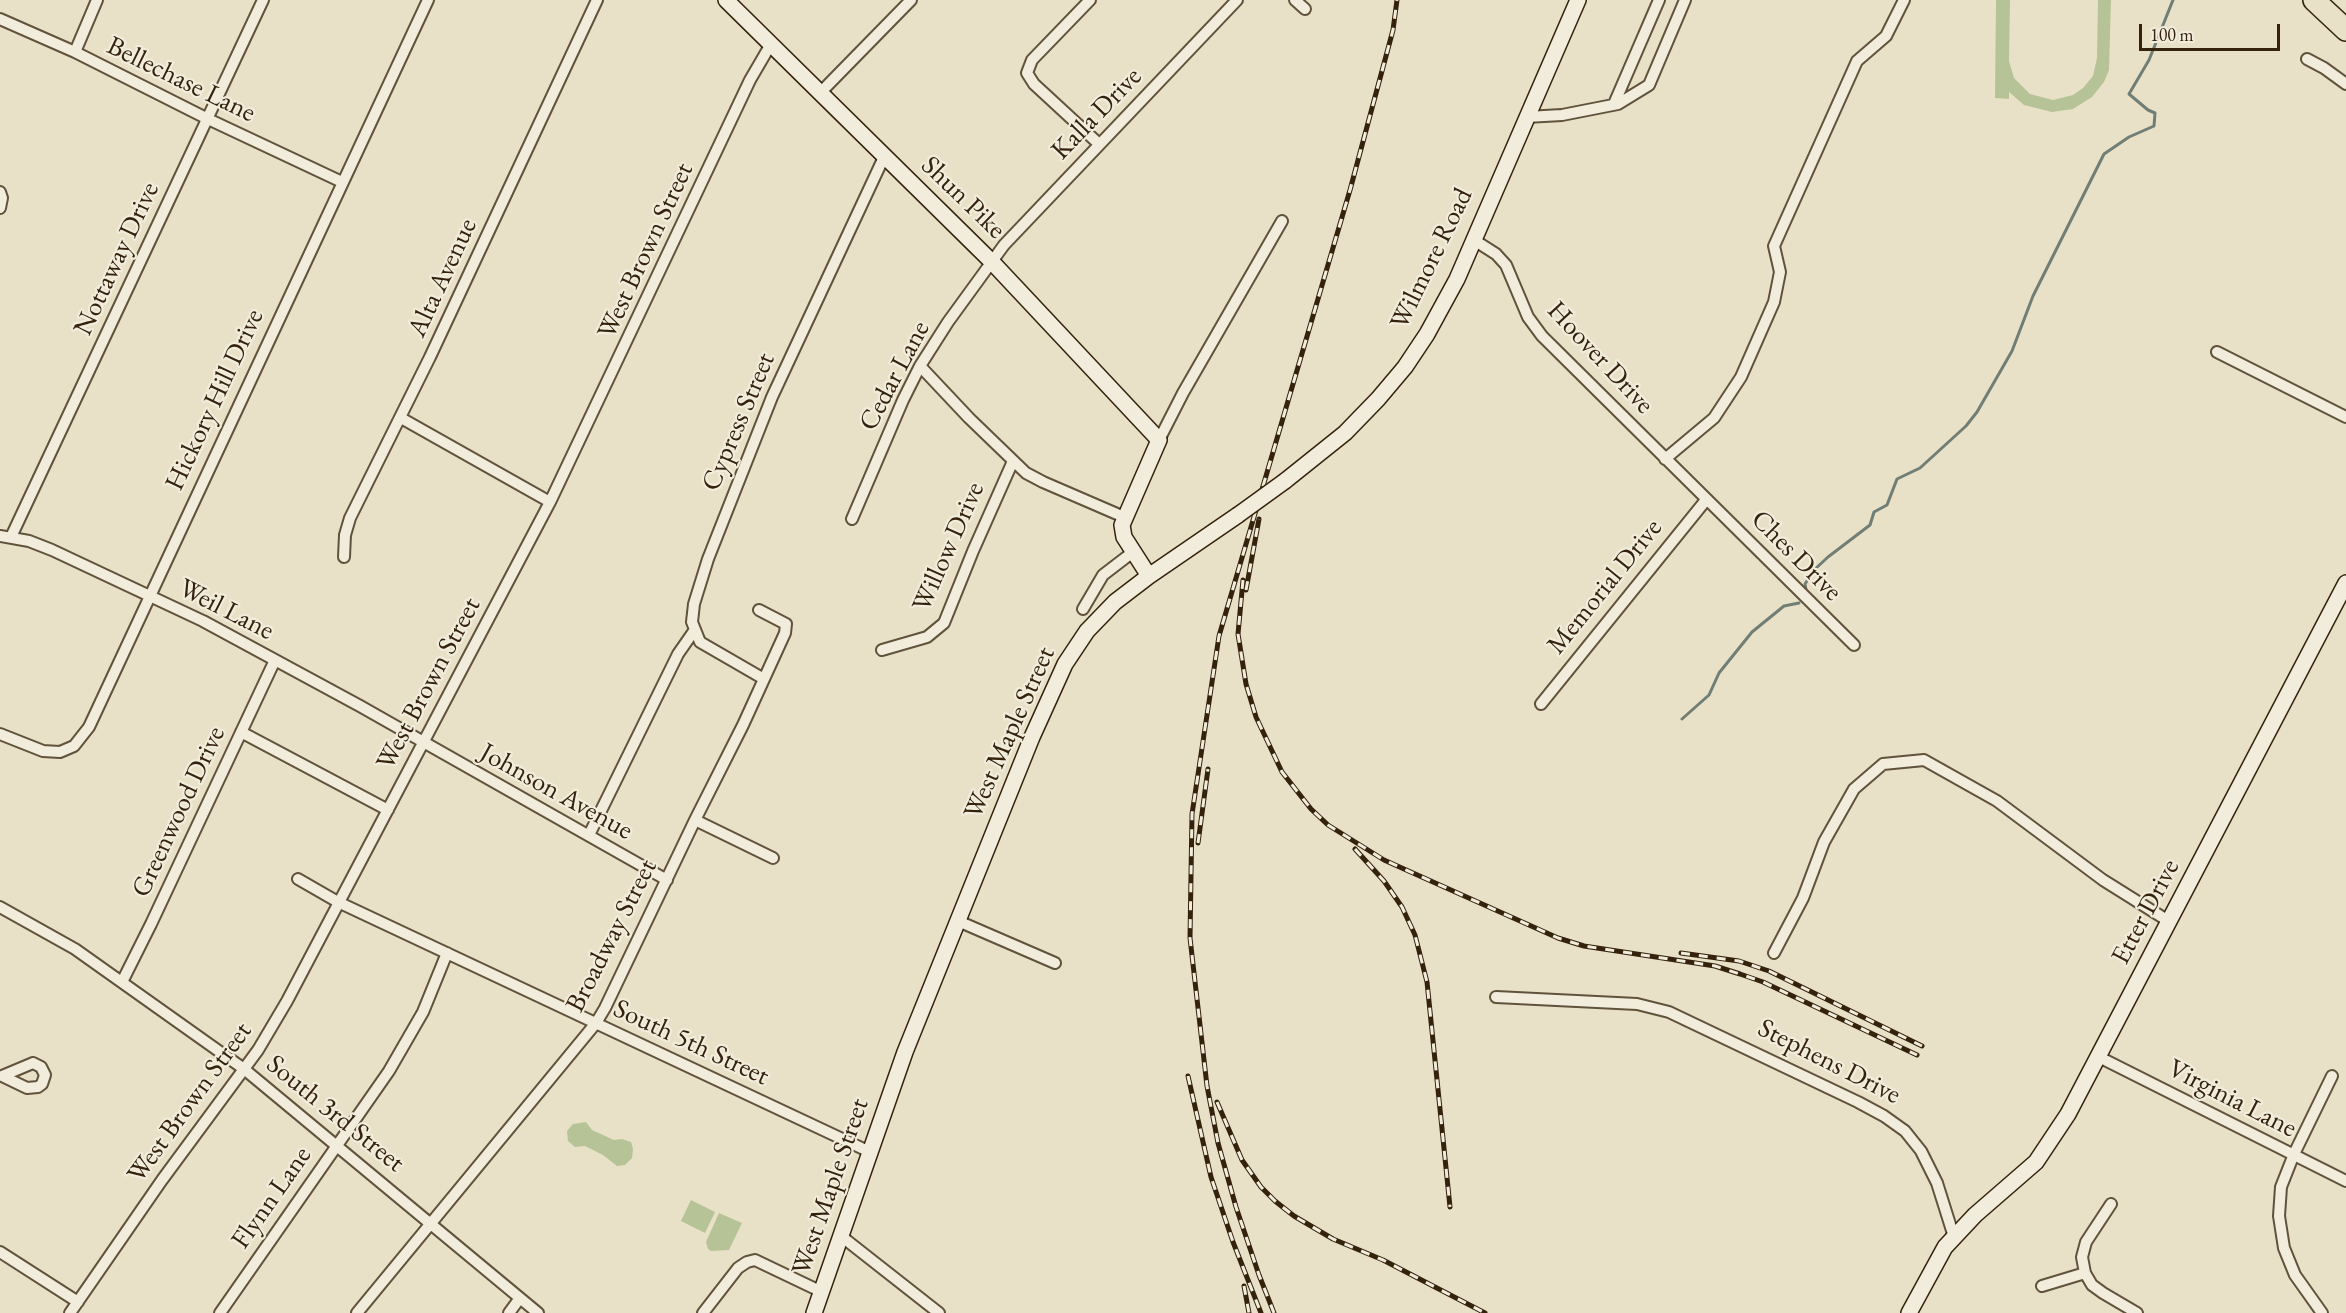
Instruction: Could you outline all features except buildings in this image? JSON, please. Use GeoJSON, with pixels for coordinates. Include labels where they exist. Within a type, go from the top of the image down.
{"type":"FeatureCollection","features":[{"type":"Feature","properties":{"kind":"highway"},"geometry":{"type":"LineString","coordinates":[[2314,0],[2346,30]]}},
{"type":"Feature","properties":{"kind":"street"},"geometry":{"type":"LineString","coordinates":[[75,52],[97,0]]}},
{"type":"Feature","properties":{"kind":"street","name":"Nottaway Drive"},"geometry":{"type":"LineString","coordinates":[[6,537],[263,0]]}},
{"type":"Feature","properties":{"kind":"street","name":"Hickory Hill Drive"},"geometry":{"type":"LineString","coordinates":[[0,734],[24,745],[52,753],[68,750],[74,746],[88,727],[428,0]]}},
{"type":"Feature","properties":{"kind":"street","name":"Alta Avenue"},"geometry":{"type":"LineString","coordinates":[[344,557],[345,535],[350,519],[401,418],[597,0]]}},
{"type":"Feature","properties":{"kind":"street","name":"Shun Pike"},"geometry":{"type":"LineString","coordinates":[[726,0],[992,262],[1159,440]]}},
{"type":"Feature","properties":{"kind":"street"},"geometry":{"type":"LineString","coordinates":[[820,93],[911,0]]}},
{"type":"Feature","properties":{"kind":"street"},"geometry":{"type":"LineString","coordinates":[[1090,0],[1032,60],[1027,73],[1034,84],[1099,144]]}},
{"type":"Feature","properties":{"kind":"street","name":"Kalla Drive"},"geometry":{"type":"LineString","coordinates":[[992,262],[1004,245],[1237,0]]}},
{"type":"Feature","properties":{"kind":"street"},"geometry":{"type":"LineString","coordinates":[[1294,0],[1305,9]]}},
{"type":"Feature","properties":{"kind":"street","name":"Wilmore Road"},"geometry":{"type":"LineString","coordinates":[[1149,576],[1285,482],[1345,433],[1405,367],[1445,303],[1578,0]]}},
{"type":"Feature","properties":{"kind":"street"},"geometry":{"type":"LineString","coordinates":[[1614,104],[1659,0]]}},
{"type":"Feature","properties":{"kind":"street"},"geometry":{"type":"LineString","coordinates":[[1526,117],[1562,115],[1614,104],[1649,85],[1685,0]]}},
{"type":"Feature","properties":{"kind":"street"},"geometry":{"type":"LineString","coordinates":[[1665,459],[1714,418],[1741,377],[1774,302],[1780,272],[1774,246],[1857,61],[1886,36],[1905,0]]}},
{"type":"Feature","properties":{"kind":"street","name":"Bellechase Lane"},"geometry":{"type":"LineString","coordinates":[[0,19],[75,52],[208,119],[342,182]]}},
{"type":"Feature","properties":{"kind":"street","name":"West Brown Street"},"geometry":{"type":"LineString","coordinates":[[70,1313],[162,1180],[258,1050],[282,1009],[550,502],[750,80],[771,44]]}},
{"type":"Feature","properties":{"kind":"street"},"geometry":{"type":"LineString","coordinates":[[2307,59],[2346,84]]}},
{"type":"Feature","properties":{"kind":"street","name":"Cypress Street"},"geometry":{"type":"LineString","coordinates":[[694,631],[692,622],[699,584],[744,468],[798,340],[884,157]]}},
{"type":"Feature","properties":{"kind":"street"},"geometry":{"type":"LineString","coordinates":[[0,192],[2,198],[0,208]]}},
{"type":"Feature","properties":{"kind":"street"},"geometry":{"type":"LineString","coordinates":[[1149,576],[1122,531],[1124,517],[1183,393],[1282,221]]}},
{"type":"Feature","properties":{"kind":"street","name":"Hoover Drive"},"geometry":{"type":"LineString","coordinates":[[1474,240],[1496,254],[1506,265],[1528,317],[1542,336],[1706,500]]}},
{"type":"Feature","properties":{"kind":"street","name":"Cedar Lane"},"geometry":{"type":"LineString","coordinates":[[852,519],[920,366],[948,322],[992,262]]}},
{"type":"Feature","properties":{"kind":"street"},"geometry":{"type":"LineString","coordinates":[[2217,352],[2346,417]]}},
{"type":"Feature","properties":{"kind":"street"},"geometry":{"type":"LineString","coordinates":[[920,366],[1026,472],[1043,483],[1124,517]]}},
{"type":"Feature","properties":{"kind":"street"},"geometry":{"type":"LineString","coordinates":[[401,418],[550,502]]}},
{"type":"Feature","properties":{"kind":"street","name":"Willow Drive"},"geometry":{"type":"LineString","coordinates":[[882,650],[927,637],[944,623],[973,550],[1013,461]]}},
{"type":"Feature","properties":{"kind":"street","name":"Ches Drive"},"geometry":{"type":"LineString","coordinates":[[1706,500],[1854,645]]}},
{"type":"Feature","properties":{"kind":"street","name":"Memorial Drive"},"geometry":{"type":"LineString","coordinates":[[1541,704],[1706,500]]}},
{"type":"Feature","properties":{"kind":"street","name":"Weil Lane"},"geometry":{"type":"LineString","coordinates":[[6,537],[29,541],[52,550],[149,596],[275,660],[423,743]]}},
{"type":"Feature","properties":{"kind":"street"},"geometry":{"type":"LineString","coordinates":[[1083,609],[1103,575],[1133,552]]}},
{"type":"Feature","properties":{"kind":"street","name":"West Maple Street"},"geometry":{"type":"LineString","coordinates":[[814,1313],[905,1052],[1032,737],[1065,664],[1087,631],[1101,616],[1149,576]]}},
{"type":"Feature","properties":{"kind":"street","name":"Etter Drive"},"geometry":{"type":"LineString","coordinates":[[1954,1237],[1975,1215],[2036,1162],[2068,1114],[2346,583]]}},
{"type":"Feature","properties":{"kind":"street","name":"Broadway Street"},"geometry":{"type":"LineString","coordinates":[[357,1313],[596,1023],[616,986],[785,633],[786,624],[759,610]]}},
{"type":"Feature","properties":{"kind":"street"},"geometry":{"type":"LineString","coordinates":[[589,835],[678,654],[694,631],[706,646],[764,679]]}},
{"type":"Feature","properties":{"kind":"street","name":"Greenwood Drive"},"geometry":{"type":"LineString","coordinates":[[122,982],[275,660]]}},
{"type":"Feature","properties":{"kind":"street"},"geometry":{"type":"LineString","coordinates":[[241,732],[388,810]]}},
{"type":"Feature","properties":{"kind":"street","name":"Johnson Avenue"},"geometry":{"type":"LineString","coordinates":[[423,743],[667,880]]}},
{"type":"Feature","properties":{"kind":"street"},"geometry":{"type":"LineString","coordinates":[[1774,953],[1803,898],[1824,842],[1854,789],[1883,764],[1924,760],[1997,801],[2103,880],[2170,922]]}},
{"type":"Feature","properties":{"kind":"street"},"geometry":{"type":"LineString","coordinates":[[695,820],[773,858]]}},
{"type":"Feature","properties":{"kind":"street","name":"South 5th Street"},"geometry":{"type":"LineString","coordinates":[[298,879],[338,902],[870,1152]]}},
{"type":"Feature","properties":{"kind":"street","name":"South 3rd Street"},"geometry":{"type":"LineString","coordinates":[[0,907],[54,936],[244,1069],[538,1313]]}},
{"type":"Feature","properties":{"kind":"street"},"geometry":{"type":"LineString","coordinates":[[958,921],[1055,963]]}},
{"type":"Feature","properties":{"kind":"street","name":"Flynn Lane"},"geometry":{"type":"LineString","coordinates":[[220,1313],[389,1071],[413,1032],[447,953]]}},
{"type":"Feature","properties":{"kind":"street","name":"Stephens Drive"},"geometry":{"type":"LineString","coordinates":[[1496,997],[1636,1004],[1669,1012],[1884,1116],[1905,1131],[1921,1151],[1937,1183],[1954,1237]]}},
{"type":"Feature","properties":{"kind":"street","name":"Virginia Lane"},"geometry":{"type":"LineString","coordinates":[[2099,1057],[2346,1180]]}},
{"type":"Feature","properties":{"kind":"street"},"geometry":{"type":"LineString","coordinates":[[2322,1313],[2295,1275],[2284,1248],[2279,1216],[2281,1187],[2294,1154],[2332,1076]]}},
{"type":"Feature","properties":{"kind":"street"},"geometry":{"type":"LineString","coordinates":[[2110,1204],[2086,1242],[2082,1257],[2085,1273],[2092,1285],[2137,1313]]}},
{"type":"Feature","properties":{"kind":"street"},"geometry":{"type":"LineString","coordinates":[[841,1236],[939,1313]]}},
{"type":"Feature","properties":{"kind":"street"},"geometry":{"type":"LineString","coordinates":[[1909,1313],[1937,1259],[1954,1237]]}},
{"type":"Feature","properties":{"kind":"street"},"geometry":{"type":"LineString","coordinates":[[0,1252],[78,1302]]}},
{"type":"Feature","properties":{"kind":"street"},"geometry":{"type":"LineString","coordinates":[[703,1313],[738,1268],[755,1260],[822,1292]]}},
{"type":"Feature","properties":{"kind":"street"},"geometry":{"type":"LineString","coordinates":[[2042,1286],[2085,1273]]}},
{"type":"Feature","properties":{"kind":"street"},"geometry":{"type":"LineString","coordinates":[[509,1313],[520,1298]]}},
{"type":"Feature","properties":{"kind":"green space"},"geometry":{"type":"Polygon","coordinates":[[[1996,0],[2010,0],[2009,61],[2014,78],[2030,94],[2053,100],[2073,95],[2083,88],[2093,76],[2097,58],[2098,0],[2111,0],[2109,70],[2104,82],[2092,97],[2073,109],[2052,112],[2024,105],[2009,92],[2009,99],[1995,98],[1996,0]]]}},
{"type":"Feature","properties":{"kind":"green space"},"geometry":{"type":"Polygon","coordinates":[[[586,1122],[592,1130],[614,1140],[622,1139],[631,1142],[632,1158],[625,1165],[617,1166],[603,1155],[585,1146],[575,1147],[568,1141],[567,1131],[573,1124],[586,1122]]]}},
{"type":"Feature","properties":{"kind":"green space"},"geometry":{"type":"Polygon","coordinates":[[[691,1200],[715,1212],[705,1233],[681,1221],[691,1200]]]}},
{"type":"Feature","properties":{"kind":"green space"},"geometry":{"type":"Polygon","coordinates":[[[719,1213],[742,1223],[729,1250],[711,1251],[706,1242],[719,1213]]]}},
{"type":"Feature","properties":{"kind":"waterway"},"geometry":{"type":"LineString","coordinates":[[1806,590],[1805,584],[1814,570],[1870,525],[1874,512],[1887,505],[1897,479],[1920,468],[1966,426],[1977,412],[2012,351],[2033,296],[2104,154],[2129,137],[2154,126],[2155,113],[2129,94],[2149,60],[2173,0]]}},
{"type":"Feature","properties":{"kind":"waterway"},"geometry":{"type":"LineString","coordinates":[[1682,719],[1709,695],[1719,673],[1752,632],[1784,606],[1799,603]]}},
{"type":"Feature","properties":{"kind":"railway"},"geometry":{"type":"LineString","coordinates":[[1274,1313],[1236,1207],[1218,1143],[1207,1086],[1190,938],[1192,814],[1219,636],[1350,190],[1393,30],[1397,0]]}},
{"type":"Feature","properties":{"kind":"railway"},"geometry":{"type":"LineString","coordinates":[[1246,590],[1259,519]]}},
{"type":"Feature","properties":{"kind":"railway"},"geometry":{"type":"LineString","coordinates":[[1243,580],[1238,634],[1246,684],[1256,717],[1282,772],[1311,809],[1328,825],[1384,860],[1558,938],[1584,946],[1715,966],[1740,974],[1763,982],[1917,1055]]}},
{"type":"Feature","properties":{"kind":"railway"},"geometry":{"type":"LineString","coordinates":[[1198,843],[1208,769]]}},
{"type":"Feature","properties":{"kind":"railway"},"geometry":{"type":"LineString","coordinates":[[1355,849],[1384,881],[1402,907],[1415,935],[1427,982],[1450,1207]]}},
{"type":"Feature","properties":{"kind":"railway"},"geometry":{"type":"LineString","coordinates":[[1681,953],[1739,961],[1769,971],[1922,1046]]}},
{"type":"Feature","properties":{"kind":"railway"},"geometry":{"type":"LineString","coordinates":[[1188,1076],[1211,1177],[1261,1313]]}},
{"type":"Feature","properties":{"kind":"railway"},"geometry":{"type":"LineString","coordinates":[[1217,1102],[1242,1160],[1261,1187],[1294,1216],[1333,1239],[1383,1260],[1485,1313]]}},
{"type":"Feature","properties":{"kind":"railway"},"geometry":{"type":"LineString","coordinates":[[1244,1286],[1249,1313]]}}]}
